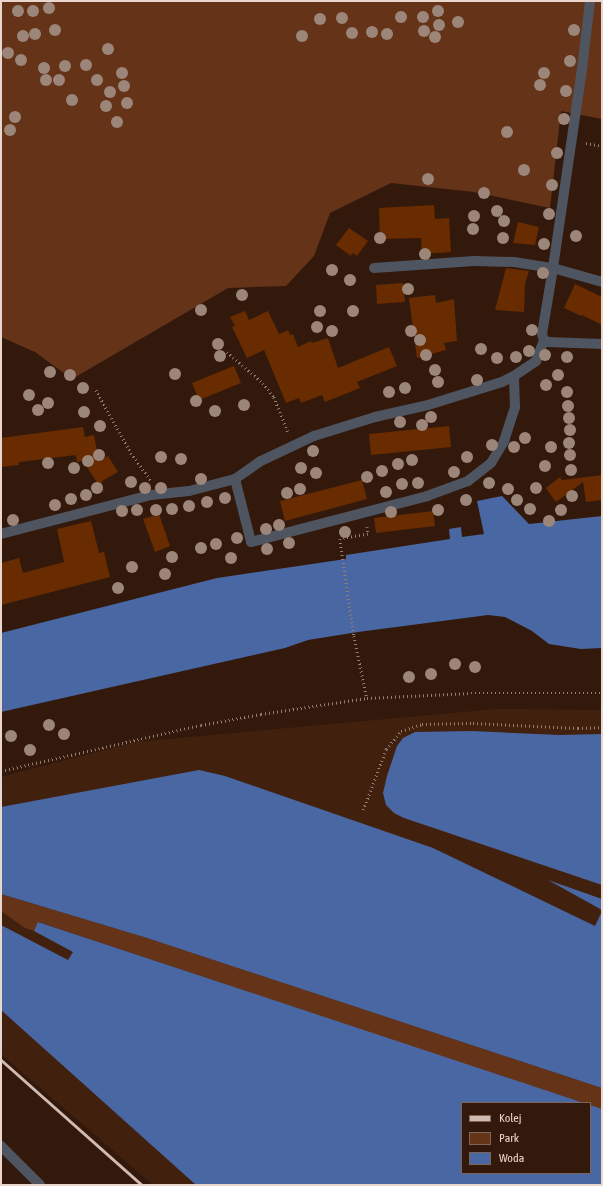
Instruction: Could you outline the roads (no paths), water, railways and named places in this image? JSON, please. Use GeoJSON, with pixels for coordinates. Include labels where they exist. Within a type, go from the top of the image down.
{"type":"FeatureCollection","features":[{"type":"Feature","properties":{"kind":"lane"},"geometry":{"type":"LineString","coordinates":[[1,534],[110,504],[160,494],[189,491],[235,479],[261,461],[314,436],[375,417],[428,405],[502,382],[514,376],[536,361],[544,340],[542,334],[582,69],[590,1]]}},
{"type":"Feature","properties":{"kind":"lane"},"geometry":{"type":"LineString","coordinates":[[374,268],[474,261],[514,262],[553,268],[602,282]]}},
{"type":"Feature","properties":{"kind":"lane"},"geometry":{"type":"LineString","coordinates":[[544,340],[548,342],[602,344]]}},
{"type":"Feature","properties":{"kind":"lane"},"geometry":{"type":"LineString","coordinates":[[235,479],[251,542],[427,496],[468,481],[491,463],[504,441],[515,407],[514,376]]}},
{"type":"Feature","properties":{"kind":"lane"},"geometry":{"type":"LineString","coordinates":[[1,1146],[40,1185]]}},
{"type":"Feature","properties":{"kind":"water"},"geometry":{"type":"Polygon","coordinates":[[[502,496],[529,524],[602,516],[602,648],[581,649],[549,644],[532,631],[505,617],[488,615],[308,640],[285,648],[1,712],[1,633],[217,578],[346,559],[346,555],[450,539],[449,529],[461,527],[462,537],[484,534],[477,501],[502,496]]]}},
{"type":"Feature","properties":{"kind":"water"},"geometry":{"type":"Polygon","coordinates":[[[472,731],[560,735],[602,734],[602,885],[404,818],[394,813],[386,805],[383,793],[387,776],[397,746],[403,738],[415,732],[472,731]]]}},
{"type":"Feature","properties":{"kind":"water"},"geometry":{"type":"Polygon","coordinates":[[[199,770],[225,776],[433,848],[595,926],[602,911],[602,1088],[144,937],[1,894],[1,807],[199,770]]]}},
{"type":"Feature","properties":{"kind":"water"},"geometry":{"type":"Polygon","coordinates":[[[548,880],[602,899],[602,910],[548,880]]]}},
{"type":"Feature","properties":{"kind":"water"},"geometry":{"type":"Polygon","coordinates":[[[38,922],[581,1102],[461,1102],[461,1174],[591,1174],[591,1105],[602,1109],[602,1185],[196,1185],[1,1010],[1,925],[68,960],[73,952],[34,931],[38,922]]]}},
{"type":"Feature","properties":{"kind":"railway"},"geometry":{"type":"LineString","coordinates":[[1,1060],[142,1185]]}}]}
